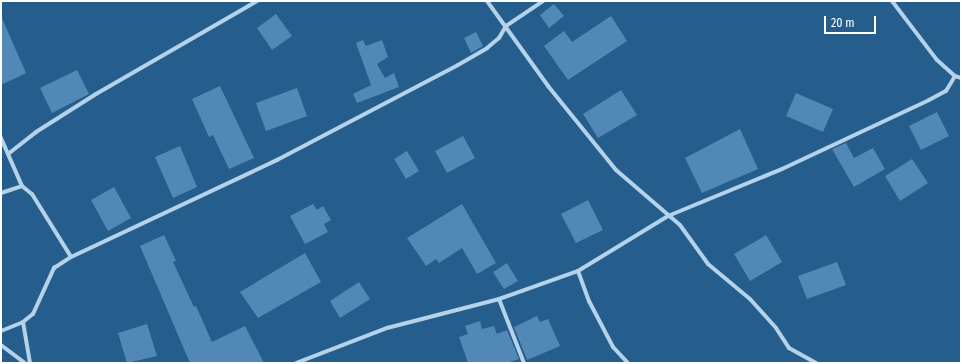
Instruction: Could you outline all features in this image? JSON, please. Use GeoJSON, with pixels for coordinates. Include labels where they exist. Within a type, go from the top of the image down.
{"type":"FeatureCollection","features":[{"type":"Feature","properties":{"kind":"street"},"geometry":{"type":"LineString","coordinates":[[8,154],[36,132],[96,94],[257,1]]}},
{"type":"Feature","properties":{"kind":"street"},"geometry":{"type":"LineString","coordinates":[[487,1],[548,86],[616,170],[680,225],[708,264],[750,299],[776,328],[789,348],[816,363]]}},
{"type":"Feature","properties":{"kind":"street"},"geometry":{"type":"LineString","coordinates":[[1,331],[23,322],[33,314],[54,268],[71,257],[277,160],[458,65],[487,48],[499,38],[506,26],[543,1]]}},
{"type":"Feature","properties":{"kind":"street"},"geometry":{"type":"LineString","coordinates":[[892,1],[937,60],[955,76],[961,78]]}},
{"type":"Feature","properties":{"kind":"street"},"geometry":{"type":"LineString","coordinates":[[296,363],[387,328],[499,299],[578,271],[668,216],[782,169],[929,100],[946,91],[955,76]]}},
{"type":"Feature","properties":{"kind":"street"},"geometry":{"type":"LineString","coordinates":[[1,138],[22,186],[32,194],[71,257]]}},
{"type":"Feature","properties":{"kind":"street"},"geometry":{"type":"LineString","coordinates":[[1,193],[22,186]]}},
{"type":"Feature","properties":{"kind":"street"},"geometry":{"type":"LineString","coordinates":[[578,271],[589,301],[613,347],[628,363]]}},
{"type":"Feature","properties":{"kind":"street"},"geometry":{"type":"LineString","coordinates":[[499,299],[524,363]]}},
{"type":"Feature","properties":{"kind":"street"},"geometry":{"type":"LineString","coordinates":[[23,322],[30,363]]}},
{"type":"Feature","properties":{"kind":"street"},"geometry":{"type":"LineString","coordinates":[[1,345],[25,363]]}},
{"type":"Feature","properties":{"kind":"building"},"geometry":{"type":"Polygon","coordinates":[[[554,4],[564,16],[549,28],[540,15],[554,4]]]}},
{"type":"Feature","properties":{"kind":"building"},"geometry":{"type":"Polygon","coordinates":[[[276,14],[292,36],[272,50],[257,28],[276,14]]]}},
{"type":"Feature","properties":{"kind":"building"},"geometry":{"type":"Polygon","coordinates":[[[1,16],[26,73],[1,85],[1,16]]]}},
{"type":"Feature","properties":{"kind":"building"},"geometry":{"type":"Polygon","coordinates":[[[611,16],[627,41],[568,80],[544,46],[564,31],[572,42],[611,16]]]}},
{"type":"Feature","properties":{"kind":"building"},"geometry":{"type":"Polygon","coordinates":[[[476,32],[483,46],[471,53],[464,38],[476,32]]]}},
{"type":"Feature","properties":{"kind":"building"},"geometry":{"type":"Polygon","coordinates":[[[363,40],[366,46],[382,40],[388,57],[377,64],[385,78],[394,73],[399,87],[357,103],[353,94],[371,85],[356,43],[363,40]]]}},
{"type":"Feature","properties":{"kind":"building"},"geometry":{"type":"Polygon","coordinates":[[[77,70],[89,94],[52,113],[40,88],[77,70]]]}},
{"type":"Feature","properties":{"kind":"building"},"geometry":{"type":"Polygon","coordinates":[[[220,86],[254,158],[229,169],[213,135],[209,137],[192,99],[220,86]]]}},
{"type":"Feature","properties":{"kind":"building"},"geometry":{"type":"Polygon","coordinates":[[[297,88],[307,116],[266,131],[256,103],[297,88]]]}},
{"type":"Feature","properties":{"kind":"building"},"geometry":{"type":"Polygon","coordinates":[[[621,90],[637,115],[598,138],[583,114],[621,90]]]}},
{"type":"Feature","properties":{"kind":"building"},"geometry":{"type":"Polygon","coordinates":[[[796,93],[833,109],[823,132],[786,116],[796,93]]]}},
{"type":"Feature","properties":{"kind":"building"},"geometry":{"type":"Polygon","coordinates":[[[937,112],[949,136],[921,150],[909,126],[937,112]]]}},
{"type":"Feature","properties":{"kind":"building"},"geometry":{"type":"Polygon","coordinates":[[[740,129],[758,169],[702,193],[685,158],[740,129]]]}},
{"type":"Feature","properties":{"kind":"building"},"geometry":{"type":"Polygon","coordinates":[[[463,136],[475,158],[447,173],[435,151],[463,136]]]}},
{"type":"Feature","properties":{"kind":"building"},"geometry":{"type":"Polygon","coordinates":[[[846,143],[854,158],[873,148],[885,169],[854,187],[832,149],[846,143]]]}},
{"type":"Feature","properties":{"kind":"building"},"geometry":{"type":"Polygon","coordinates":[[[180,146],[197,187],[173,198],[155,157],[180,146]]]}},
{"type":"Feature","properties":{"kind":"building"},"geometry":{"type":"Polygon","coordinates":[[[407,151],[419,171],[406,179],[394,159],[407,151]]]}},
{"type":"Feature","properties":{"kind":"building"},"geometry":{"type":"Polygon","coordinates":[[[912,159],[928,183],[900,201],[885,176],[912,159]]]}},
{"type":"Feature","properties":{"kind":"building"},"geometry":{"type":"Polygon","coordinates":[[[114,187],[131,218],[108,231],[91,200],[114,187]]]}},
{"type":"Feature","properties":{"kind":"building"},"geometry":{"type":"Polygon","coordinates":[[[588,200],[603,230],[576,243],[561,214],[588,200]]]}},
{"type":"Feature","properties":{"kind":"building"},"geometry":{"type":"Polygon","coordinates":[[[313,204],[317,210],[323,206],[331,220],[324,224],[328,232],[305,244],[290,216],[313,204]]]}},
{"type":"Feature","properties":{"kind":"building"},"geometry":{"type":"Polygon","coordinates":[[[462,204],[496,263],[477,274],[462,248],[439,263],[436,259],[426,266],[407,238],[462,204]]]}},
{"type":"Feature","properties":{"kind":"building"},"geometry":{"type":"Polygon","coordinates":[[[164,235],[176,261],[173,262],[194,307],[196,306],[212,342],[245,326],[264,363],[190,363],[140,246],[164,235]]]}},
{"type":"Feature","properties":{"kind":"building"},"geometry":{"type":"Polygon","coordinates":[[[766,235],[782,262],[750,281],[734,254],[766,235]]]}},
{"type":"Feature","properties":{"kind":"building"},"geometry":{"type":"Polygon","coordinates":[[[305,253],[321,282],[258,318],[240,292],[305,253]]]}},
{"type":"Feature","properties":{"kind":"building"},"geometry":{"type":"Polygon","coordinates":[[[837,262],[846,285],[807,299],[798,276],[837,262]]]}},
{"type":"Feature","properties":{"kind":"building"},"geometry":{"type":"Polygon","coordinates":[[[507,263],[518,281],[504,289],[493,272],[507,263]]]}},
{"type":"Feature","properties":{"kind":"building"},"geometry":{"type":"Polygon","coordinates":[[[359,282],[370,299],[340,318],[330,301],[359,282]]]}},
{"type":"Feature","properties":{"kind":"building"},"geometry":{"type":"Polygon","coordinates":[[[537,316],[540,322],[548,319],[560,346],[527,360],[514,327],[537,316]]]}},
{"type":"Feature","properties":{"kind":"building"},"geometry":{"type":"Polygon","coordinates":[[[480,321],[482,329],[494,326],[497,334],[507,330],[519,359],[506,363],[468,363],[459,337],[468,334],[465,326],[480,321]]]}},
{"type":"Feature","properties":{"kind":"building"},"geometry":{"type":"Polygon","coordinates":[[[147,324],[157,356],[127,363],[118,333],[147,324]]]}}]}
